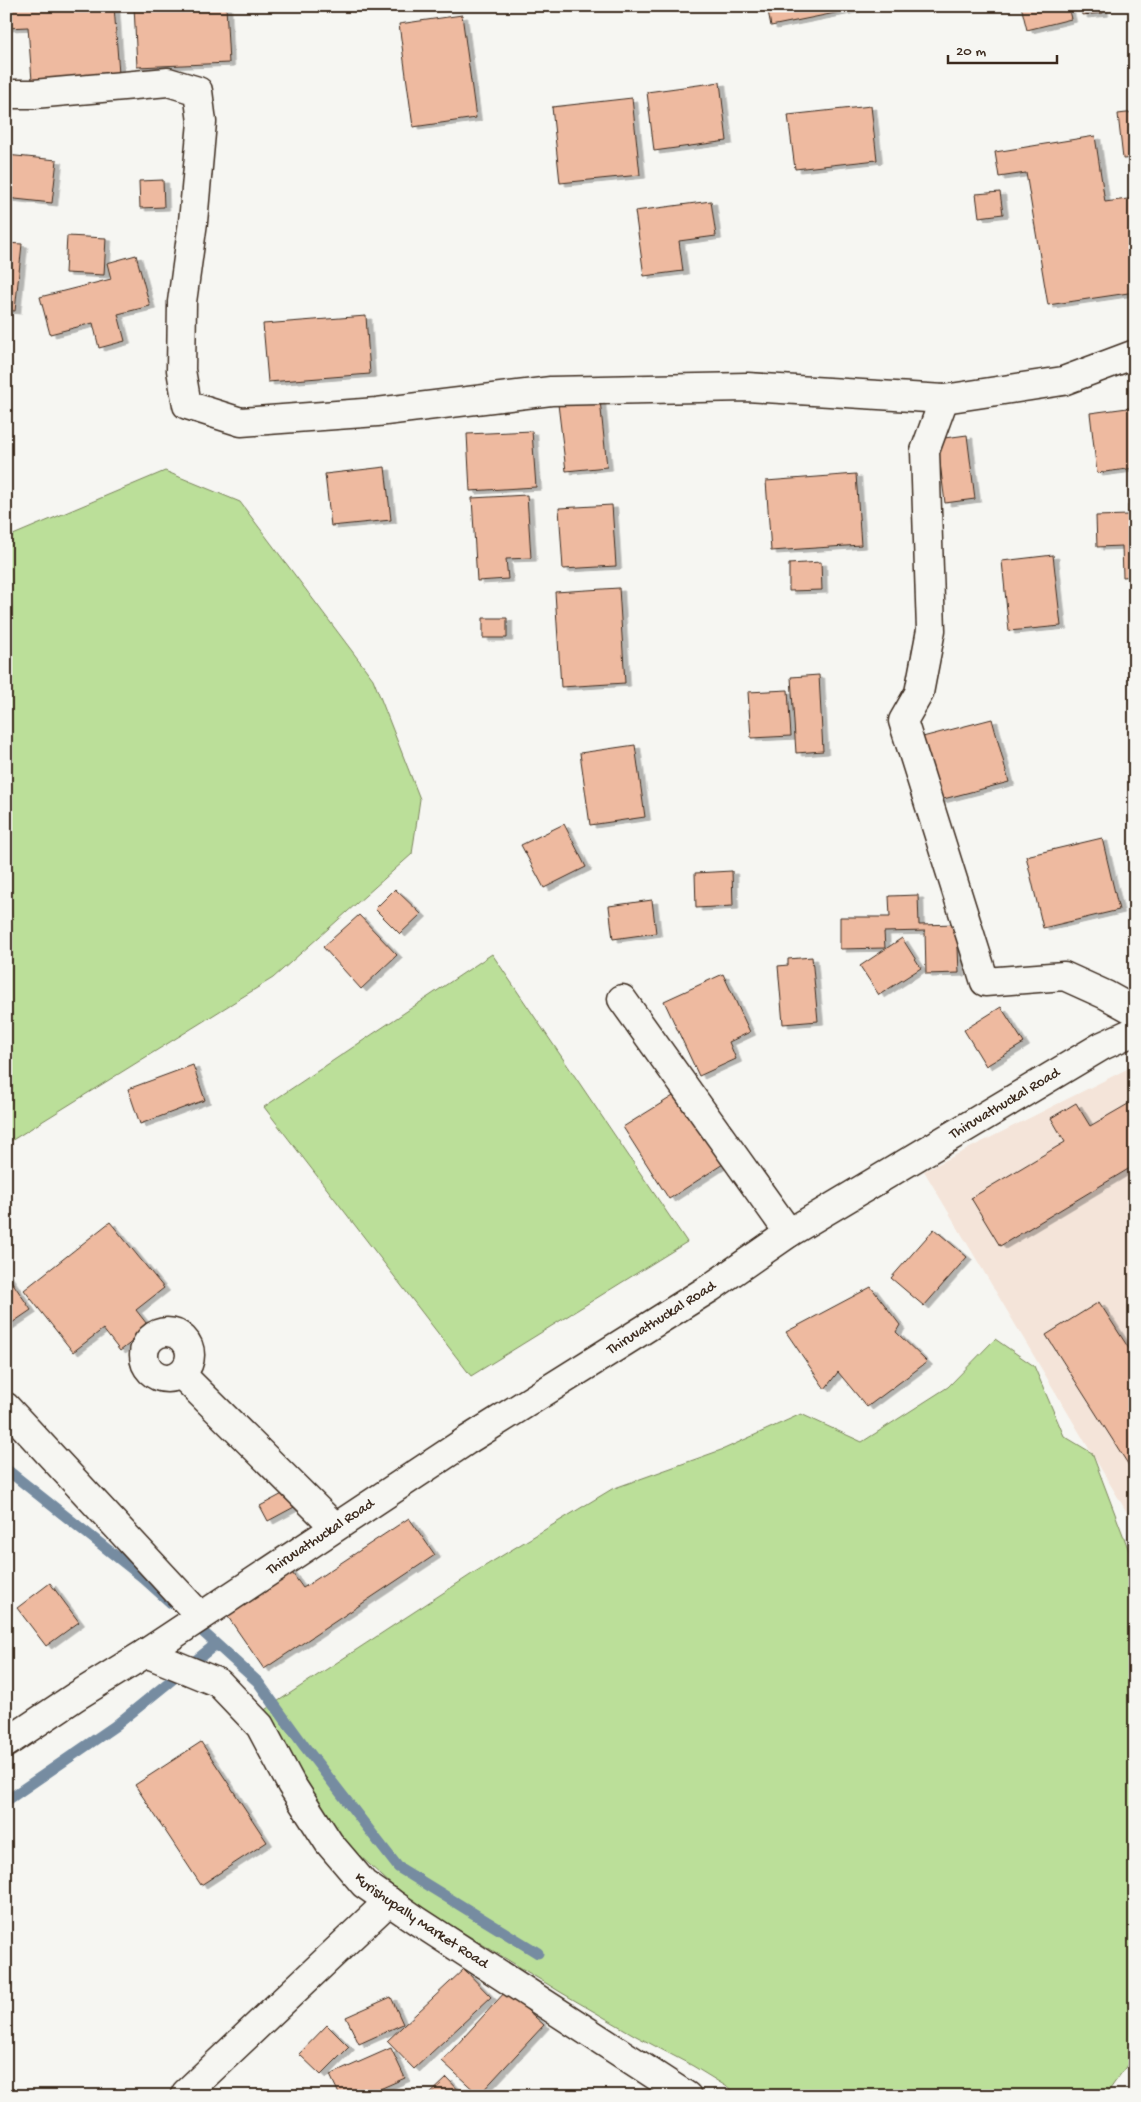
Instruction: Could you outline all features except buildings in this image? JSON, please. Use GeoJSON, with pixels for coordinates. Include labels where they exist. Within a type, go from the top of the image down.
{"type":"FeatureCollection","features":[{"type":"Feature","properties":{"kind":"street"},"geometry":{"type":"LineString","coordinates":[[6,94],[34,94],[168,82],[198,91],[202,122],[193,222],[182,302],[181,370],[187,405],[241,422],[377,412],[551,391],[747,387],[944,399],[1063,381],[1135,354]]}},
{"type":"Feature","properties":{"kind":"street"},"geometry":{"type":"LineString","coordinates":[[944,399],[925,451],[931,630],[919,693],[902,721],[985,982],[1064,976],[1106,995],[1135,1011]]}},
{"type":"Feature","properties":{"kind":"street"},"geometry":{"type":"LineString","coordinates":[[622,999],[789,1233]]}},
{"type":"Feature","properties":{"kind":"street","name":"Thiruvathuckal Road"},"geometry":{"type":"LineString","coordinates":[[6,1743],[146,1653],[466,1441],[710,1288],[789,1233],[1094,1051],[1135,1031]]}},
{"type":"Feature","properties":{"kind":"street"},"geometry":{"type":"LineString","coordinates":[[181,1374],[334,1527]]}},
{"type":"Feature","properties":{"kind":"street"},"geometry":{"type":"LineString","coordinates":[[6,1407],[194,1620]]}},
{"type":"Feature","properties":{"kind":"street","name":"Kurishupally Market Road"},"geometry":{"type":"LineString","coordinates":[[146,1653],[219,1683],[260,1726],[291,1784],[329,1843],[364,1884],[688,2096]]}},
{"type":"Feature","properties":{"kind":"street"},"geometry":{"type":"LineString","coordinates":[[186,2093],[389,1901]]}},
{"type":"Feature","properties":{"kind":"shaded area"},"geometry":{"type":"Polygon","coordinates":[[[1135,1065],[1135,1526],[924,1171],[1135,1065]]]}},
{"type":"Feature","properties":{"kind":"green space"},"geometry":{"type":"Polygon","coordinates":[[[165,471],[240,502],[373,679],[420,799],[412,854],[273,978],[6,1144],[6,538],[165,471]]]}},
{"type":"Feature","properties":{"kind":"green space"},"geometry":{"type":"Polygon","coordinates":[[[492,954],[687,1242],[471,1376],[264,1107],[492,954]]]}},
{"type":"Feature","properties":{"kind":"green space"},"geometry":{"type":"Polygon","coordinates":[[[995,1339],[1034,1366],[1064,1436],[1092,1453],[1131,1556],[1135,1557],[1135,2054],[1105,2096],[742,2096],[693,2066],[636,2036],[562,1993],[405,1897],[337,1835],[263,1711],[475,1572],[612,1489],[724,1449],[801,1414],[862,1442],[948,1387],[995,1339]]]}},
{"type":"Feature","properties":{"kind":"waterway"},"geometry":{"type":"LineString","coordinates":[[6,1469],[141,1576],[171,1603]]}},
{"type":"Feature","properties":{"kind":"waterway"},"geometry":{"type":"LineString","coordinates":[[192,1622],[258,1682],[305,1747],[398,1867],[538,1953]]}},
{"type":"Feature","properties":{"kind":"waterway"},"geometry":{"type":"LineString","coordinates":[[6,1801],[115,1726],[216,1644]]}}]}
